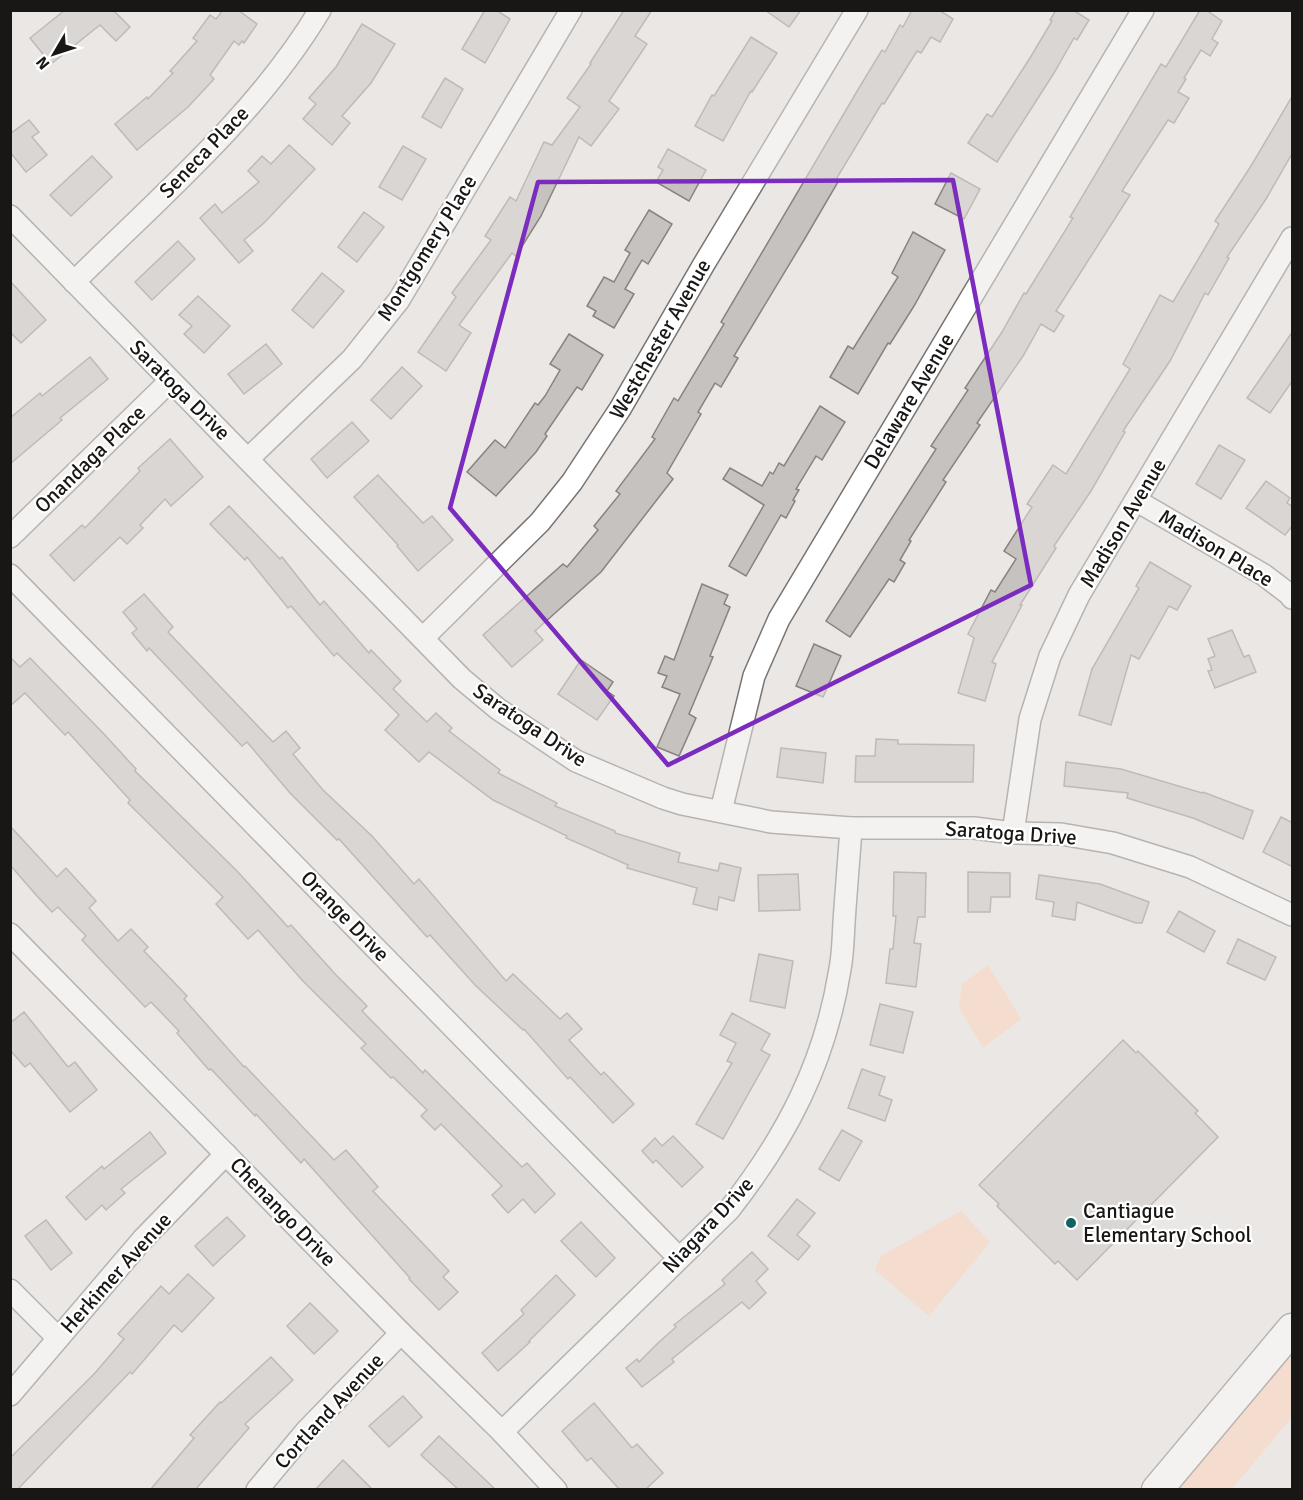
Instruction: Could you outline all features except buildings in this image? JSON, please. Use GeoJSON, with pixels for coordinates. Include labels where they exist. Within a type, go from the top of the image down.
{"type":"FeatureCollection","features":[{"type":"Feature","properties":{"kind":"main road"},"geometry":{"type":"LineString","coordinates":[[1157,1490],[1293,1329]]}},
{"type":"Feature","properties":{"kind":"street","name":"Seneca Place"},"geometry":{"type":"LineString","coordinates":[[74,282],[228,130],[270,81],[320,10]]}},
{"type":"Feature","properties":{"kind":"street","name":"Montgomery Place"},"geometry":{"type":"LineString","coordinates":[[248,459],[352,359],[399,300],[571,10]]}},
{"type":"Feature","properties":{"kind":"street","name":"Westchester Avenue"},"geometry":{"type":"LineString","coordinates":[[423,638],[540,522],[572,483],[620,409],[857,10]]}},
{"type":"Feature","properties":{"kind":"street","name":"Delaware Avenue"},"geometry":{"type":"LineString","coordinates":[[721,811],[753,676],[779,619],[1143,10]]}},
{"type":"Feature","properties":{"kind":"street","name":"Saratoga Drive"},"geometry":{"type":"LineString","coordinates":[[10,216],[462,679],[498,709],[576,761],[663,798],[771,822],[851,828],[975,828],[1013,833],[1061,834],[1113,843],[1190,867],[1293,915]]}},
{"type":"Feature","properties":{"kind":"street","name":"Madison Avenue"},"geometry":{"type":"LineString","coordinates":[[1013,833],[1030,719],[1050,656],[1079,595],[1293,238]]}},
{"type":"Feature","properties":{"kind":"street","name":"Onandaga Place"},"geometry":{"type":"LineString","coordinates":[[10,537],[170,381]]}},
{"type":"Feature","properties":{"kind":"street","name":"Madison Place"},"geometry":{"type":"LineString","coordinates":[[1137,501],[1264,575],[1293,598]]}},
{"type":"Feature","properties":{"kind":"street","name":"Orange Drive"},"geometry":{"type":"LineString","coordinates":[[10,575],[679,1258]]}},
{"type":"Feature","properties":{"kind":"street","name":"Niagara Drive"},"geometry":{"type":"LineString","coordinates":[[502,1432],[729,1210],[756,1176],[788,1125],[810,1079],[830,1018],[841,967],[851,828]]}},
{"type":"Feature","properties":{"kind":"street","name":"Chenango Drive"},"geometry":{"type":"LineString","coordinates":[[10,934],[401,1333],[502,1432],[556,1490]]}},
{"type":"Feature","properties":{"kind":"street","name":"Herkimer Avenue"},"geometry":{"type":"LineString","coordinates":[[10,1395],[143,1239],[226,1154]]}},
{"type":"Feature","properties":{"kind":"street"},"geometry":{"type":"LineString","coordinates":[[10,1290],[58,1338]]}},
{"type":"Feature","properties":{"kind":"street","name":"Cortland Avenue"},"geometry":{"type":"LineString","coordinates":[[257,1490],[307,1431],[401,1333]]}},
{"type":"Feature","properties":{"kind":"highlighted area"},"geometry":{"type":"Polygon","coordinates":[[[953,180],[1031,585],[668,765],[450,508],[538,182],[953,180]]]}},
{"type":"Feature","properties":{"kind":"shaded area"},"geometry":{"type":"Polygon","coordinates":[[[988,965],[1021,1019],[983,1048],[959,1007],[962,984],[988,965]]]}},
{"type":"Feature","properties":{"kind":"shaded area"},"geometry":{"type":"Polygon","coordinates":[[[961,1211],[990,1242],[929,1316],[875,1270],[881,1256],[961,1211]]]}},
{"type":"Feature","properties":{"kind":"shaded area"},"geometry":{"type":"Polygon","coordinates":[[[1292,1336],[1292,1417],[1232,1489],[1157,1490],[1292,1336]]]}},
{"type":"Feature","properties":{"kind":"place","name":"Cantiague Elementary School"},"geometry":{"type":"Point","coordinates":[1071,1223]}}]}
